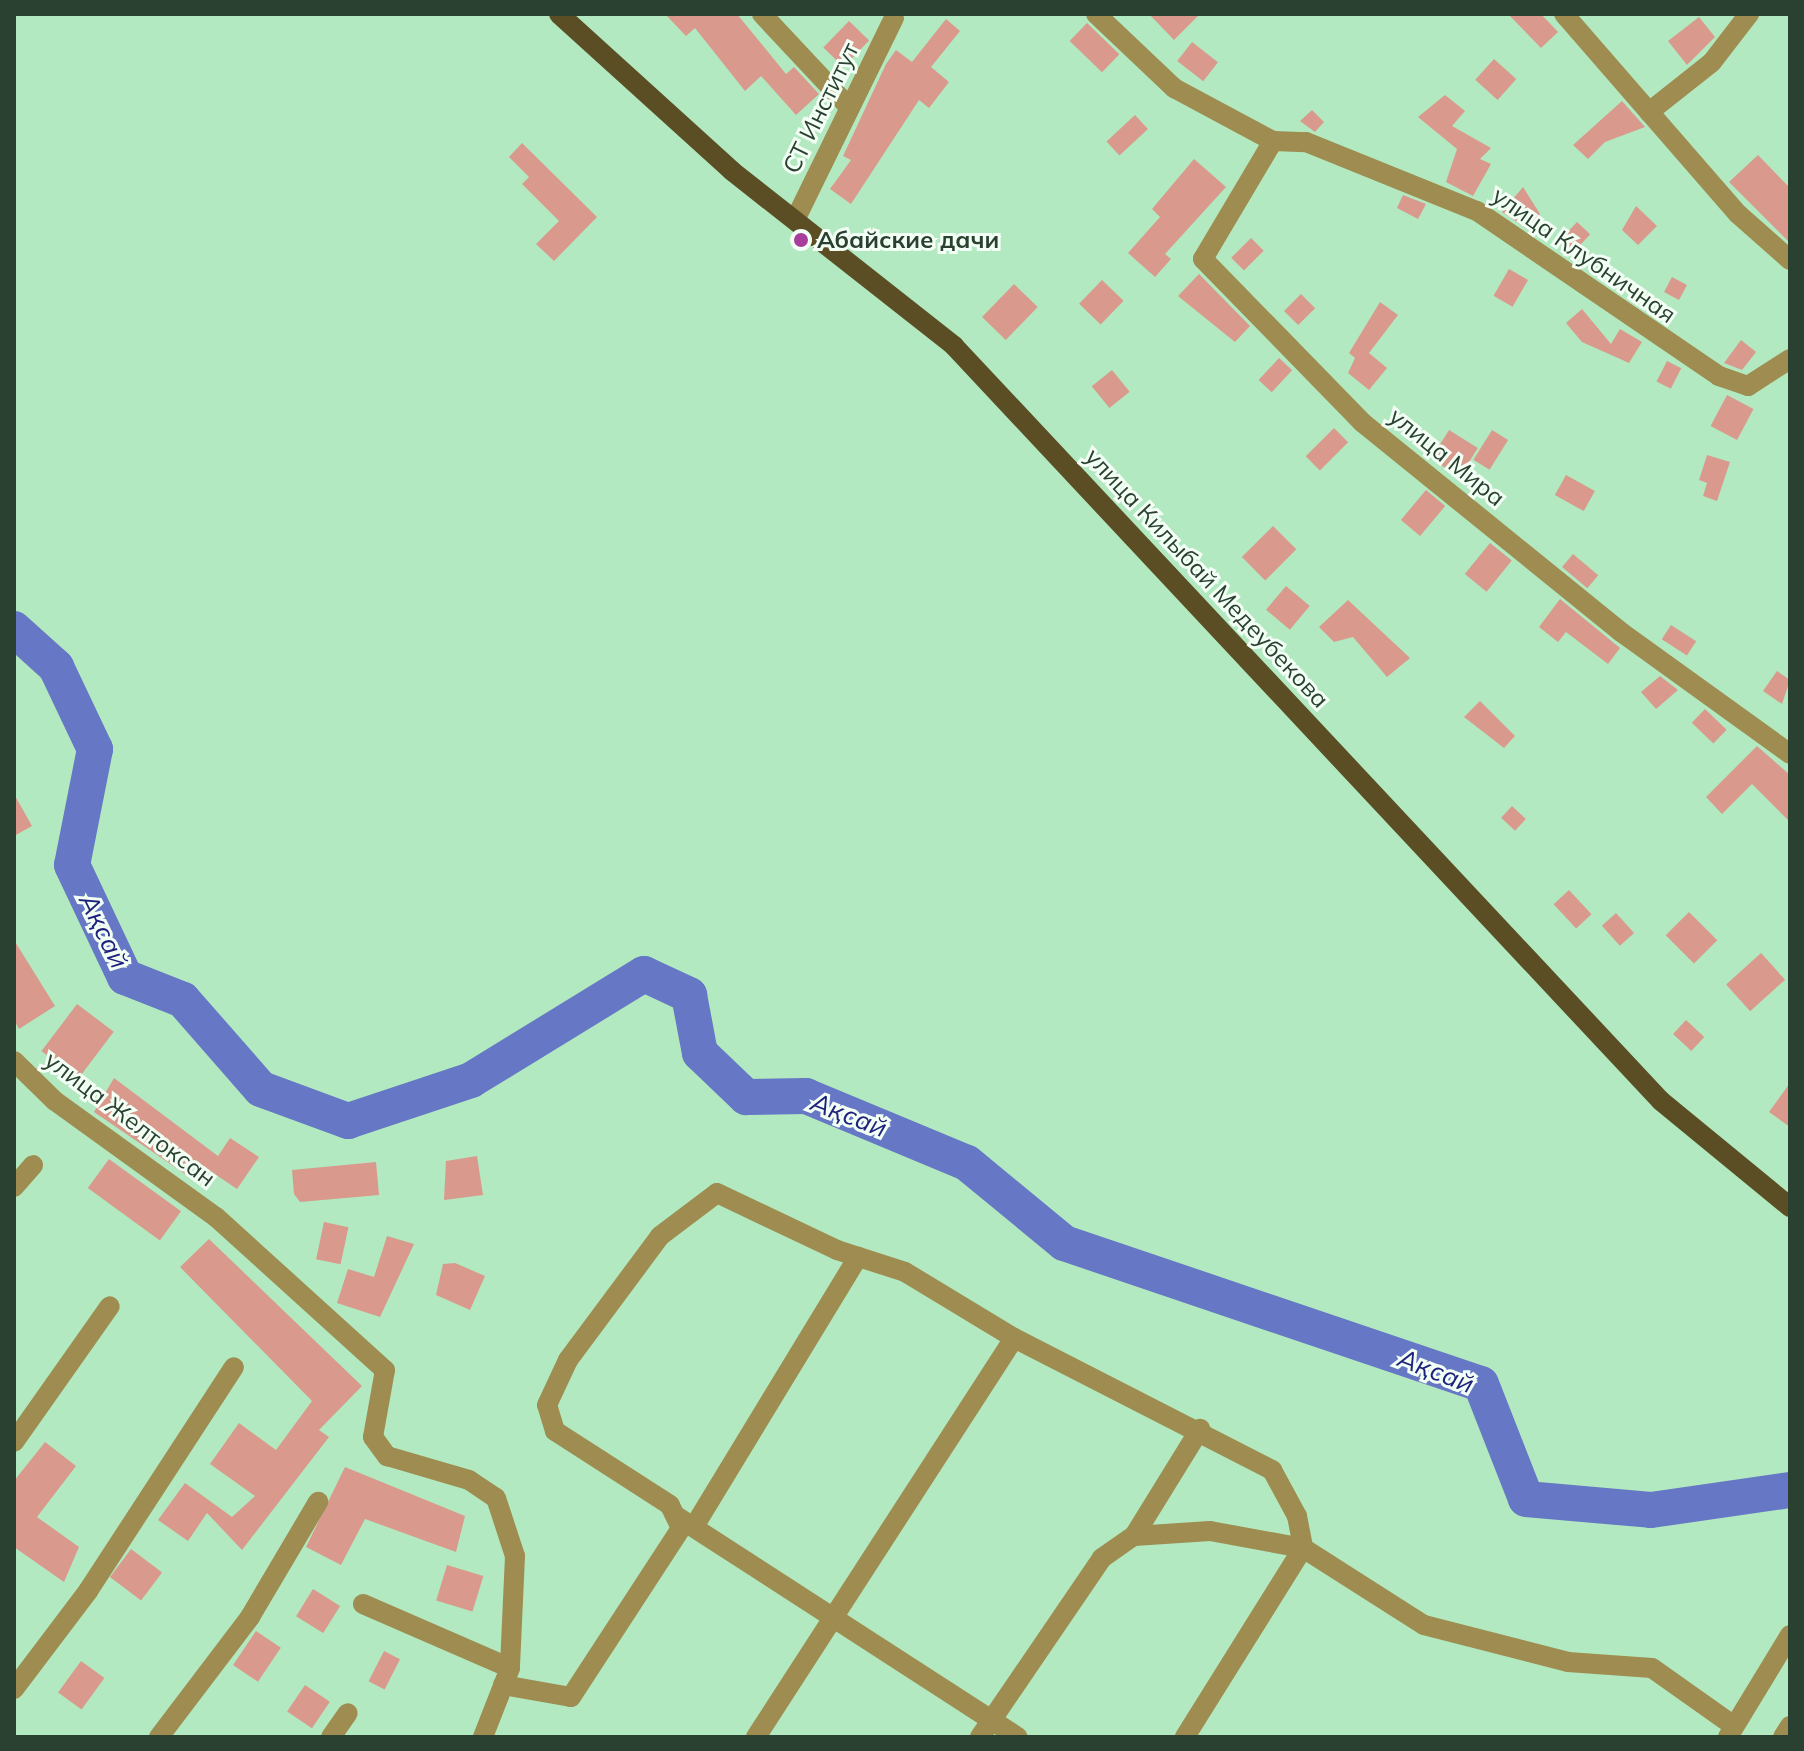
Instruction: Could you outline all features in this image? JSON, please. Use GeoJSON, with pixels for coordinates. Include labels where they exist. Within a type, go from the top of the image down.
{"type":"FeatureCollection","features":[{"type":"Feature","properties":{"kind":"main road","name":"улица Килыбай Медеубекова"},"geometry":{"type":"LineString","coordinates":[[559,14],[795,220],[954,346],[1661,1101],[1790,1207]]}},
{"type":"Feature","properties":{"kind":"street"},"geometry":{"type":"LineString","coordinates":[[762,14],[849,107]]}},
{"type":"Feature","properties":{"kind":"street","name":"улица Клубничная"},"geometry":{"type":"LineString","coordinates":[[1096,14],[1174,88],[1273,141],[1306,142],[1477,211],[1719,376],[1748,386],[1790,359]]}},
{"type":"Feature","properties":{"kind":"street"},"geometry":{"type":"LineString","coordinates":[[1564,14],[1738,214],[1790,260]]}},
{"type":"Feature","properties":{"kind":"street"},"geometry":{"type":"LineString","coordinates":[[1649,112],[1712,62],[1749,14]]}},
{"type":"Feature","properties":{"kind":"street","name":"СТ Институт"},"geometry":{"type":"LineString","coordinates":[[795,220],[894,18]]}},
{"type":"Feature","properties":{"kind":"street","name":"улица Мира"},"geometry":{"type":"LineString","coordinates":[[1273,141],[1203,259],[1363,423],[1621,632],[1790,754]]}},
{"type":"Feature","properties":{"kind":"street","name":"улица Желтоксан"},"geometry":{"type":"LineString","coordinates":[[14,1061],[55,1101],[216,1217],[385,1370],[373,1437],[387,1456],[469,1480],[496,1498],[515,1556],[506,1676]]}},
{"type":"Feature","properties":{"kind":"street"},"geometry":{"type":"LineString","coordinates":[[14,1187],[33,1165]]}},
{"type":"Feature","properties":{"kind":"street"},"geometry":{"type":"LineString","coordinates":[[1018,1737],[986,1728],[835,1619],[685,1520],[670,1505],[555,1431],[547,1405],[609,1300],[660,1236],[717,1193],[858,1257],[905,1272],[1014,1338],[1200,1429],[1272,1470],[1297,1516],[1303,1548],[1185,1737]]}},
{"type":"Feature","properties":{"kind":"street"},"geometry":{"type":"LineString","coordinates":[[363,1604],[506,1676],[571,1697],[858,1257]]}},
{"type":"Feature","properties":{"kind":"street"},"geometry":{"type":"LineString","coordinates":[[14,1442],[110,1306]]}},
{"type":"Feature","properties":{"kind":"street"},"geometry":{"type":"LineString","coordinates":[[756,1737],[1014,1338]]}},
{"type":"Feature","properties":{"kind":"street"},"geometry":{"type":"LineString","coordinates":[[14,1689],[88,1591],[234,1367]]}},
{"type":"Feature","properties":{"kind":"street"},"geometry":{"type":"LineString","coordinates":[[986,1728],[1102,1558],[1134,1536],[1200,1429]]}},
{"type":"Feature","properties":{"kind":"street"},"geometry":{"type":"LineString","coordinates":[[159,1737],[250,1617],[318,1502]]}},
{"type":"Feature","properties":{"kind":"street"},"geometry":{"type":"LineString","coordinates":[[1134,1536],[1210,1531],[1303,1548],[1424,1625],[1568,1662],[1652,1668],[1731,1732],[1790,1635]]}},
{"type":"Feature","properties":{"kind":"street"},"geometry":{"type":"LineString","coordinates":[[483,1737],[506,1676]]}},
{"type":"Feature","properties":{"kind":"street"},"geometry":{"type":"LineString","coordinates":[[331,1737],[348,1713]]}},
{"type":"Feature","properties":{"kind":"street"},"geometry":{"type":"LineString","coordinates":[[1783,1737],[1790,1726]]}},
{"type":"Feature","properties":{"kind":"building"},"geometry":{"type":"Polygon","coordinates":[[[665,14],[737,14],[786,74],[794,67],[819,94],[796,115],[761,76],[745,91],[695,28],[686,36],[665,14]]]}},
{"type":"Feature","properties":{"kind":"building"},"geometry":{"type":"Polygon","coordinates":[[[1149,14],[1200,14],[1174,40],[1149,14]]]}},
{"type":"Feature","properties":{"kind":"building"},"geometry":{"type":"Polygon","coordinates":[[[1508,14],[1541,14],[1558,32],[1541,48],[1508,14]]]}},
{"type":"Feature","properties":{"kind":"building"},"geometry":{"type":"Polygon","coordinates":[[[1699,17],[1715,37],[1687,65],[1668,41],[1699,17]]]}},
{"type":"Feature","properties":{"kind":"building"},"geometry":{"type":"Polygon","coordinates":[[[946,19],[960,31],[931,67],[949,82],[929,108],[919,100],[851,204],[830,189],[851,160],[843,156],[886,64],[896,50],[912,62],[946,19]]]}},
{"type":"Feature","properties":{"kind":"building"},"geometry":{"type":"Polygon","coordinates":[[[849,21],[869,40],[843,67],[823,48],[849,21]]]}},
{"type":"Feature","properties":{"kind":"building"},"geometry":{"type":"Polygon","coordinates":[[[1087,23],[1119,54],[1102,72],[1070,41],[1087,23]]]}},
{"type":"Feature","properties":{"kind":"building"},"geometry":{"type":"Polygon","coordinates":[[[1192,42],[1218,62],[1203,81],[1177,61],[1192,42]]]}},
{"type":"Feature","properties":{"kind":"building"},"geometry":{"type":"Polygon","coordinates":[[[1494,59],[1516,79],[1498,100],[1475,80],[1494,59]]]}},
{"type":"Feature","properties":{"kind":"building"},"geometry":{"type":"Polygon","coordinates":[[[1445,95],[1465,111],[1452,126],[1491,148],[1480,159],[1491,164],[1473,196],[1446,182],[1457,149],[1418,117],[1445,95]]]}},
{"type":"Feature","properties":{"kind":"building"},"geometry":{"type":"Polygon","coordinates":[[[1622,101],[1645,127],[1605,142],[1588,159],[1573,145],[1622,101]]]}},
{"type":"Feature","properties":{"kind":"building"},"geometry":{"type":"Polygon","coordinates":[[[1312,110],[1324,122],[1315,132],[1300,121],[1312,110]]]}},
{"type":"Feature","properties":{"kind":"building"},"geometry":{"type":"Polygon","coordinates":[[[1135,115],[1148,129],[1119,155],[1106,142],[1135,115]]]}},
{"type":"Feature","properties":{"kind":"building"},"geometry":{"type":"Polygon","coordinates":[[[522,143],[597,217],[554,261],[536,244],[559,221],[522,184],[529,177],[509,157],[522,143]]]}},
{"type":"Feature","properties":{"kind":"building"},"geometry":{"type":"Polygon","coordinates":[[[1758,155],[1790,188],[1790,243],[1729,182],[1758,155]]]}},
{"type":"Feature","properties":{"kind":"building"},"geometry":{"type":"Polygon","coordinates":[[[1194,159],[1226,187],[1165,254],[1171,259],[1155,277],[1128,253],[1160,217],[1152,209],[1194,159]]]}},
{"type":"Feature","properties":{"kind":"building"},"geometry":{"type":"Polygon","coordinates":[[[1523,187],[1540,214],[1527,229],[1502,212],[1523,187]]]}},
{"type":"Feature","properties":{"kind":"building"},"geometry":{"type":"Polygon","coordinates":[[[1403,195],[1426,204],[1418,219],[1397,208],[1403,195]]]}},
{"type":"Feature","properties":{"kind":"building"},"geometry":{"type":"Polygon","coordinates":[[[1636,206],[1657,226],[1638,245],[1622,230],[1636,206]]]}},
{"type":"Feature","properties":{"kind":"building"},"geometry":{"type":"Polygon","coordinates":[[[1577,222],[1590,234],[1572,253],[1559,241],[1577,222]]]}},
{"type":"Feature","properties":{"kind":"building"},"geometry":{"type":"Polygon","coordinates":[[[1251,238],[1264,251],[1244,271],[1231,258],[1251,238]]]}},
{"type":"Feature","properties":{"kind":"building"},"geometry":{"type":"Polygon","coordinates":[[[1509,269],[1528,280],[1513,307],[1494,296],[1509,269]]]}},
{"type":"Feature","properties":{"kind":"building"},"geometry":{"type":"Polygon","coordinates":[[[1199,274],[1250,326],[1235,342],[1178,296],[1199,274]]]}},
{"type":"Feature","properties":{"kind":"building"},"geometry":{"type":"Polygon","coordinates":[[[1672,277],[1687,285],[1679,300],[1664,292],[1672,277]]]}},
{"type":"Feature","properties":{"kind":"building"},"geometry":{"type":"Polygon","coordinates":[[[1102,280],[1124,301],[1101,325],[1079,304],[1102,280]]]}},
{"type":"Feature","properties":{"kind":"building"},"geometry":{"type":"Polygon","coordinates":[[[1014,284],[1038,307],[1006,340],[982,317],[1014,284]]]}},
{"type":"Feature","properties":{"kind":"building"},"geometry":{"type":"Polygon","coordinates":[[[1301,294],[1315,308],[1298,325],[1284,311],[1301,294]]]}},
{"type":"Feature","properties":{"kind":"building"},"geometry":{"type":"Polygon","coordinates":[[[1380,302],[1398,315],[1369,353],[1387,368],[1369,390],[1348,373],[1355,358],[1349,353],[1380,302]]]}},
{"type":"Feature","properties":{"kind":"building"},"geometry":{"type":"Polygon","coordinates":[[[1582,309],[1611,344],[1620,329],[1642,342],[1629,363],[1582,342],[1566,323],[1582,309]]]}},
{"type":"Feature","properties":{"kind":"building"},"geometry":{"type":"Polygon","coordinates":[[[1741,340],[1756,352],[1742,370],[1724,363],[1741,340]]]}},
{"type":"Feature","properties":{"kind":"building"},"geometry":{"type":"Polygon","coordinates":[[[1279,358],[1292,370],[1272,392],[1259,380],[1279,358]]]}},
{"type":"Feature","properties":{"kind":"building"},"geometry":{"type":"Polygon","coordinates":[[[1667,361],[1681,368],[1671,389],[1657,381],[1667,361]]]}},
{"type":"Feature","properties":{"kind":"building"},"geometry":{"type":"Polygon","coordinates":[[[1112,370],[1130,392],[1109,408],[1092,386],[1112,370]]]}},
{"type":"Feature","properties":{"kind":"building"},"geometry":{"type":"Polygon","coordinates":[[[1727,395],[1753,409],[1737,440],[1711,426],[1727,395]]]}},
{"type":"Feature","properties":{"kind":"building"},"geometry":{"type":"Polygon","coordinates":[[[1334,428],[1348,442],[1320,470],[1306,456],[1334,428]]]}},
{"type":"Feature","properties":{"kind":"building"},"geometry":{"type":"Polygon","coordinates":[[[1449,430],[1478,448],[1460,477],[1431,459],[1449,430]]]}},
{"type":"Feature","properties":{"kind":"building"},"geometry":{"type":"Polygon","coordinates":[[[1492,430],[1508,440],[1490,470],[1473,460],[1492,430]]]}},
{"type":"Feature","properties":{"kind":"building"},"geometry":{"type":"Polygon","coordinates":[[[1707,455],[1730,462],[1717,501],[1703,496],[1707,483],[1699,480],[1707,455]]]}},
{"type":"Feature","properties":{"kind":"building"},"geometry":{"type":"Polygon","coordinates":[[[1566,475],[1595,491],[1584,511],[1555,495],[1566,475]]]}},
{"type":"Feature","properties":{"kind":"building"},"geometry":{"type":"Polygon","coordinates":[[[1426,490],[1445,506],[1420,536],[1401,520],[1426,490]]]}},
{"type":"Feature","properties":{"kind":"building"},"geometry":{"type":"Polygon","coordinates":[[[1273,526],[1296,549],[1265,580],[1242,557],[1273,526]]]}},
{"type":"Feature","properties":{"kind":"building"},"geometry":{"type":"Polygon","coordinates":[[[1490,543],[1512,561],[1487,592],[1465,574],[1490,543]]]}},
{"type":"Feature","properties":{"kind":"building"},"geometry":{"type":"Polygon","coordinates":[[[1573,554],[1598,575],[1587,588],[1562,567],[1573,554]]]}},
{"type":"Feature","properties":{"kind":"building"},"geometry":{"type":"Polygon","coordinates":[[[1286,586],[1310,606],[1290,630],[1266,610],[1286,586]]]}},
{"type":"Feature","properties":{"kind":"building"},"geometry":{"type":"Polygon","coordinates":[[[1560,599],[1620,648],[1608,664],[1566,632],[1558,642],[1539,627],[1560,599]]]}},
{"type":"Feature","properties":{"kind":"building"},"geometry":{"type":"Polygon","coordinates":[[[1348,600],[1410,658],[1387,677],[1353,637],[1334,642],[1319,627],[1348,600]]]}},
{"type":"Feature","properties":{"kind":"building"},"geometry":{"type":"Polygon","coordinates":[[[1671,625],[1696,641],[1687,656],[1662,639],[1671,625]]]}},
{"type":"Feature","properties":{"kind":"building"},"geometry":{"type":"Polygon","coordinates":[[[1777,671],[1790,680],[1782,704],[1763,691],[1777,671]]]}},
{"type":"Feature","properties":{"kind":"building"},"geometry":{"type":"Polygon","coordinates":[[[1660,676],[1678,690],[1656,709],[1641,692],[1660,676]]]}},
{"type":"Feature","properties":{"kind":"building"},"geometry":{"type":"Polygon","coordinates":[[[1480,701],[1515,736],[1504,748],[1464,717],[1480,701]]]}},
{"type":"Feature","properties":{"kind":"building"},"geometry":{"type":"Polygon","coordinates":[[[1705,709],[1727,730],[1713,744],[1692,723],[1705,709]]]}},
{"type":"Feature","properties":{"kind":"building"},"geometry":{"type":"Polygon","coordinates":[[[1757,746],[1790,775],[1790,822],[1752,784],[1722,814],[1706,797],[1757,746]]]}},
{"type":"Feature","properties":{"kind":"building"},"geometry":{"type":"Polygon","coordinates":[[[14,794],[32,826],[14,836],[14,794]]]}},
{"type":"Feature","properties":{"kind":"building"},"geometry":{"type":"Polygon","coordinates":[[[1512,806],[1526,819],[1515,831],[1501,818],[1512,806]]]}},
{"type":"Feature","properties":{"kind":"building"},"geometry":{"type":"Polygon","coordinates":[[[1569,890],[1592,914],[1576,928],[1554,904],[1569,890]]]}},
{"type":"Feature","properties":{"kind":"building"},"geometry":{"type":"Polygon","coordinates":[[[1689,912],[1717,940],[1694,964],[1666,935],[1689,912]]]}},
{"type":"Feature","properties":{"kind":"building"},"geometry":{"type":"Polygon","coordinates":[[[1616,913],[1634,933],[1620,946],[1602,926],[1616,913]]]}},
{"type":"Feature","properties":{"kind":"building"},"geometry":{"type":"Polygon","coordinates":[[[14,940],[55,1006],[19,1029],[14,1020],[14,940]]]}},
{"type":"Feature","properties":{"kind":"building"},"geometry":{"type":"Polygon","coordinates":[[[1761,953],[1785,980],[1750,1011],[1726,984],[1761,953]]]}},
{"type":"Feature","properties":{"kind":"building"},"geometry":{"type":"Polygon","coordinates":[[[77,1004],[114,1032],[78,1079],[41,1051],[77,1004]]]}},
{"type":"Feature","properties":{"kind":"building"},"geometry":{"type":"Polygon","coordinates":[[[1686,1020],[1704,1037],[1691,1051],[1673,1034],[1686,1020]]]}},
{"type":"Feature","properties":{"kind":"building"},"geometry":{"type":"Polygon","coordinates":[[[114,1078],[218,1156],[230,1138],[259,1157],[237,1189],[194,1160],[185,1174],[94,1112],[114,1078]]]}},
{"type":"Feature","properties":{"kind":"building"},"geometry":{"type":"Polygon","coordinates":[[[1790,1083],[1790,1127],[1769,1112],[1790,1083]]]}},
{"type":"Feature","properties":{"kind":"building"},"geometry":{"type":"Polygon","coordinates":[[[477,1156],[483,1195],[444,1200],[446,1161],[477,1156]]]}},
{"type":"Feature","properties":{"kind":"building"},"geometry":{"type":"Polygon","coordinates":[[[109,1159],[181,1211],[160,1240],[88,1188],[109,1159]]]}},
{"type":"Feature","properties":{"kind":"building"},"geometry":{"type":"Polygon","coordinates":[[[376,1162],[379,1195],[300,1202],[294,1194],[292,1170],[376,1162]]]}},
{"type":"Feature","properties":{"kind":"building"},"geometry":{"type":"Polygon","coordinates":[[[324,1222],[348,1227],[341,1264],[316,1259],[324,1222]]]}},
{"type":"Feature","properties":{"kind":"building"},"geometry":{"type":"Polygon","coordinates":[[[387,1236],[414,1244],[380,1317],[337,1303],[348,1269],[374,1277],[387,1236]]]}},
{"type":"Feature","properties":{"kind":"building"},"geometry":{"type":"Polygon","coordinates":[[[209,1239],[362,1386],[319,1430],[329,1437],[242,1550],[207,1513],[188,1541],[158,1520],[185,1483],[232,1517],[255,1496],[210,1464],[239,1423],[276,1450],[312,1401],[180,1267],[209,1239]]]}},
{"type":"Feature","properties":{"kind":"building"},"geometry":{"type":"Polygon","coordinates":[[[455,1263],[485,1276],[470,1310],[436,1295],[443,1264],[455,1263]]]}},
{"type":"Feature","properties":{"kind":"building"},"geometry":{"type":"Polygon","coordinates":[[[45,1442],[76,1466],[37,1517],[79,1547],[64,1582],[14,1547],[14,1481],[45,1442]]]}},
{"type":"Feature","properties":{"kind":"building"},"geometry":{"type":"Polygon","coordinates":[[[345,1467],[465,1516],[456,1552],[365,1519],[341,1565],[306,1547],[345,1467]]]}},
{"type":"Feature","properties":{"kind":"building"},"geometry":{"type":"Polygon","coordinates":[[[131,1549],[162,1572],[141,1600],[110,1577],[131,1549]]]}},
{"type":"Feature","properties":{"kind":"building"},"geometry":{"type":"Polygon","coordinates":[[[447,1565],[483,1576],[473,1611],[436,1600],[447,1565]]]}},
{"type":"Feature","properties":{"kind":"building"},"geometry":{"type":"Polygon","coordinates":[[[313,1589],[340,1606],[323,1633],[296,1616],[313,1589]]]}},
{"type":"Feature","properties":{"kind":"building"},"geometry":{"type":"Polygon","coordinates":[[[256,1631],[281,1648],[258,1682],[233,1665],[256,1631]]]}},
{"type":"Feature","properties":{"kind":"building"},"geometry":{"type":"Polygon","coordinates":[[[384,1651],[400,1659],[385,1689],[369,1681],[384,1651]]]}},
{"type":"Feature","properties":{"kind":"building"},"geometry":{"type":"Polygon","coordinates":[[[81,1661],[104,1678],[82,1710],[58,1693],[81,1661]]]}},
{"type":"Feature","properties":{"kind":"building"},"geometry":{"type":"Polygon","coordinates":[[[305,1685],[330,1702],[312,1728],[287,1712],[305,1685]]]}},
{"type":"Feature","properties":{"kind":"waterway","name":"Ақсай"},"geometry":{"type":"LineString","coordinates":[[14,629],[56,667],[95,749],[72,865],[125,977],[183,1000],[261,1089],[348,1121],[471,1080],[644,974],[689,995],[700,1053],[746,1097],[806,1096],[967,1163],[1064,1243],[1481,1384],[1526,1499],[1651,1510],[1790,1490]]}},
{"type":"Feature","properties":{"kind":"place","name":"Абайские дачи"},"geometry":{"type":"Point","coordinates":[801,240]}}]}
